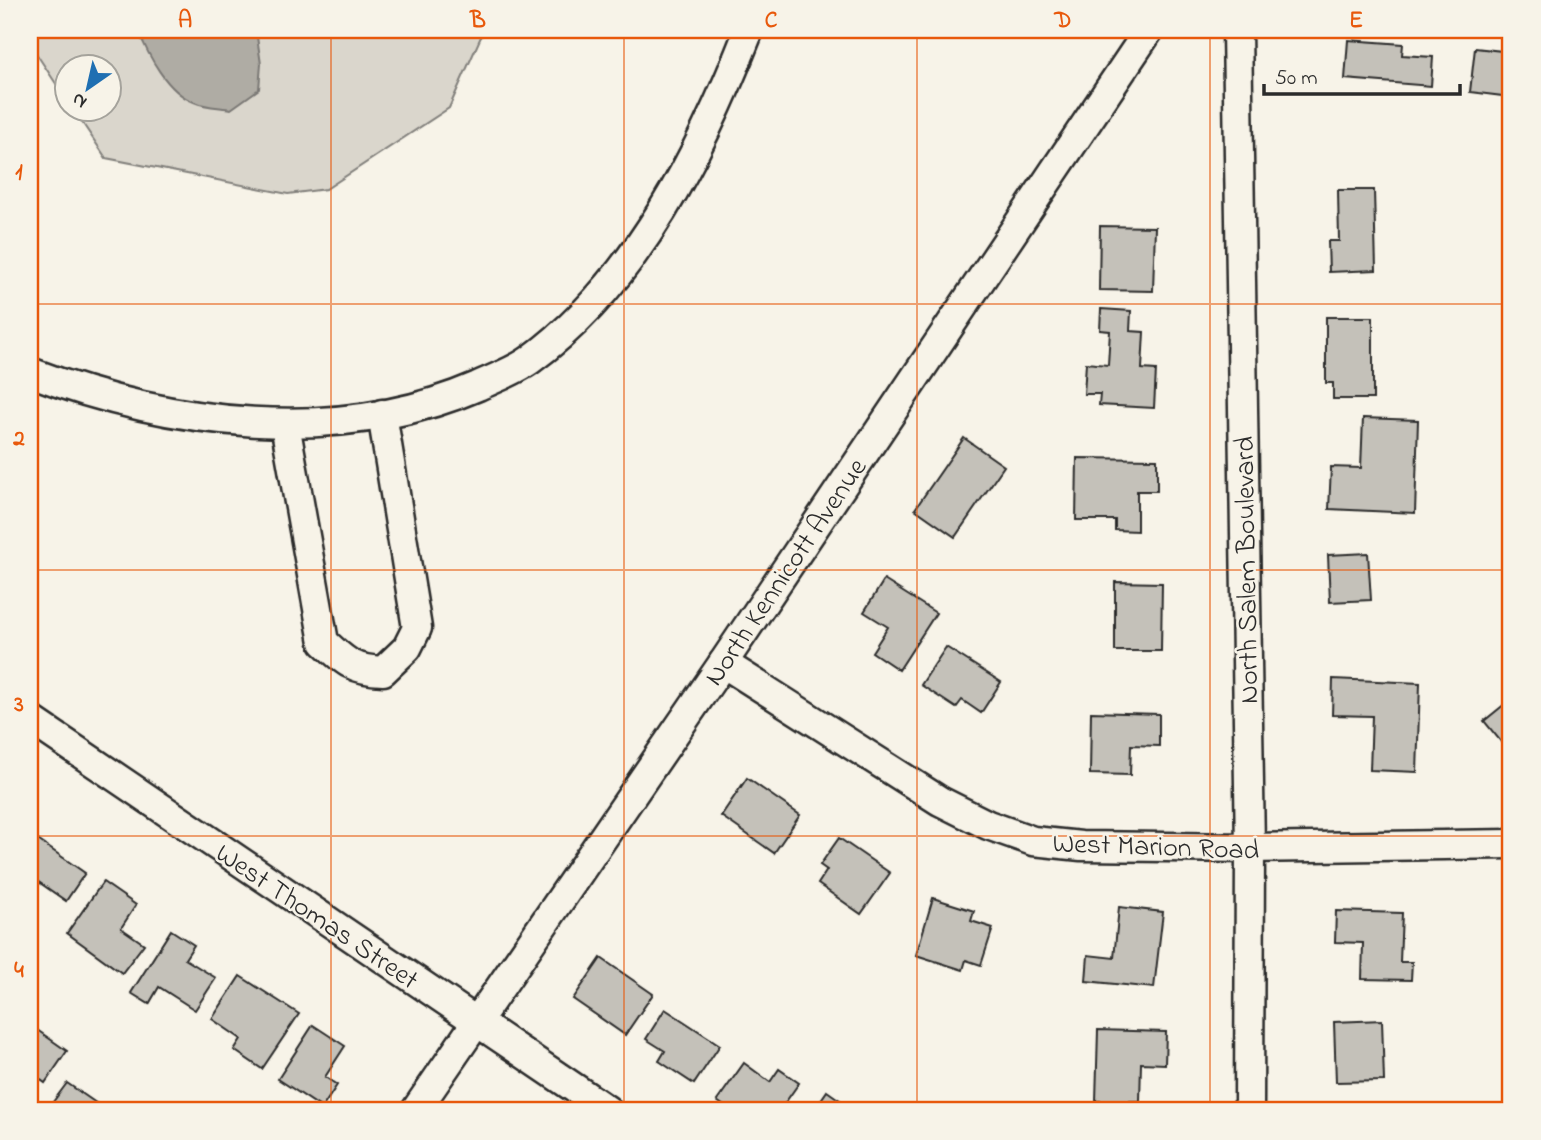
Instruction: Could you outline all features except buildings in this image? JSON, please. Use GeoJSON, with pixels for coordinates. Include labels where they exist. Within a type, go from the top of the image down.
{"type":"FeatureCollection","features":[{"type":"Feature","properties":{"kind":"street"},"geometry":{"type":"LineString","coordinates":[[30,372],[112,401],[166,411],[285,424],[382,414],[441,402],[491,380],[529,361],[582,314],[619,271],[678,181],[715,111],[749,30]]}},
{"type":"Feature","properties":{"kind":"street","name":"North Kennicott Avenue"},"geometry":{"type":"LineString","coordinates":[[416,1110],[723,663],[1149,30]]}},
{"type":"Feature","properties":{"kind":"street","name":"North Salem Boulevard"},"geometry":{"type":"LineString","coordinates":[[1237,30],[1250,848],[1249,1110]]}},
{"type":"Feature","properties":{"kind":"street"},"geometry":{"type":"LineString","coordinates":[[285,424],[324,642],[361,670],[383,671],[407,648],[417,628],[382,414]]}},
{"type":"Feature","properties":{"kind":"street","name":"West Marion Road"},"geometry":{"type":"LineString","coordinates":[[723,663],[940,801],[988,825],[1032,841],[1081,846],[1250,848],[1511,844]]}},
{"type":"Feature","properties":{"kind":"street","name":"West Thomas Street"},"geometry":{"type":"LineString","coordinates":[[30,719],[607,1110]]}},
{"type":"Feature","properties":{"kind":"shaded area"},"geometry":{"type":"Polygon","coordinates":[[[30,30],[484,30],[449,108],[326,189],[288,194],[106,158],[82,122],[122,122],[122,52],[52,52],[52,78],[30,44],[30,30]]]}},
{"type":"Feature","properties":{"kind":"shaded area"},"geometry":{"type":"Polygon","coordinates":[[[138,30],[256,30],[261,64],[259,89],[231,109],[194,102],[175,90],[160,72],[138,30]]]}}]}
